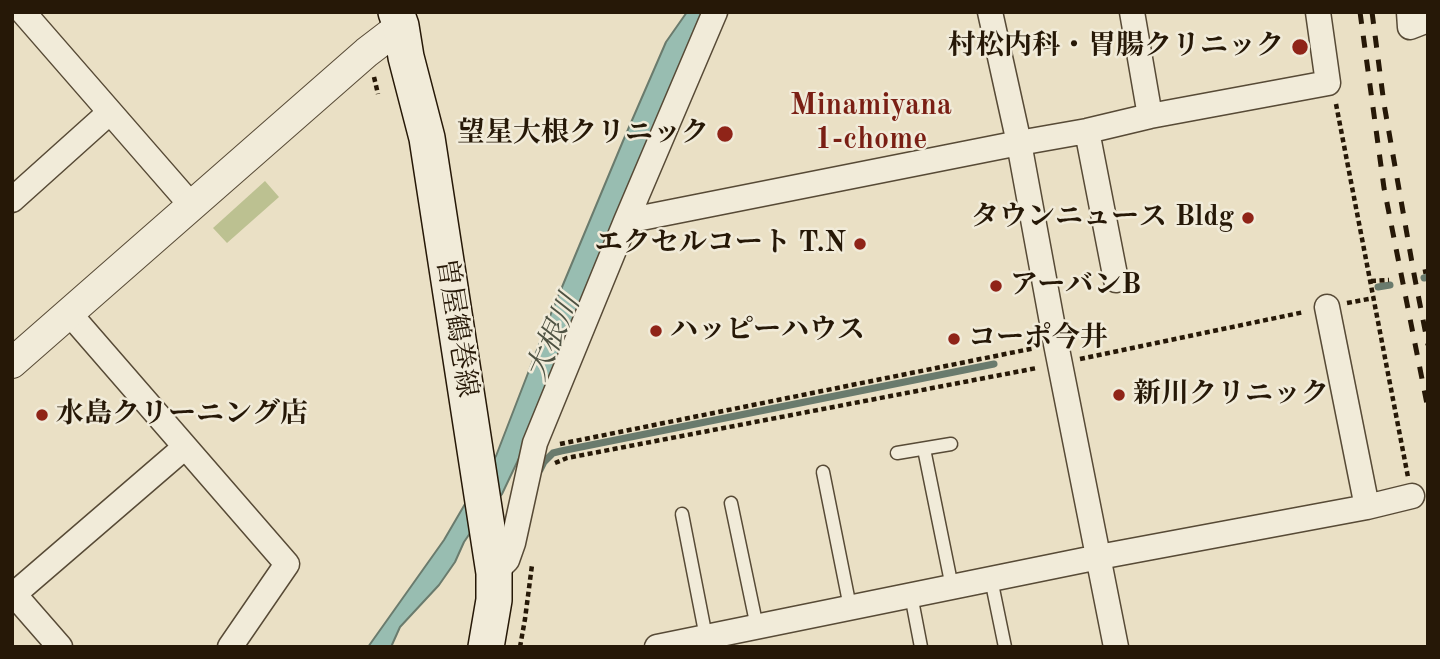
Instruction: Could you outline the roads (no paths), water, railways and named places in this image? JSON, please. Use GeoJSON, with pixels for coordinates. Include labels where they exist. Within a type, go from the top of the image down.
{"type":"FeatureCollection","features":[{"type":"Feature","properties":{"kind":"main road","name":"曽屋鶴巻線"},"geometry":{"type":"LineString","coordinates":[[407,17],[406,58],[427,138],[493,568],[494,600],[486,647]]}},
{"type":"Feature","properties":{"kind":"street"},"geometry":{"type":"LineString","coordinates":[[23,12],[192,206]]}},
{"type":"Feature","properties":{"kind":"street"},"geometry":{"type":"LineString","coordinates":[[493,568],[507,560],[535,443],[715,12]]}},
{"type":"Feature","properties":{"kind":"street"},"geometry":{"type":"LineString","coordinates":[[990,12],[1019,143],[1116,647]]}},
{"type":"Feature","properties":{"kind":"street"},"geometry":{"type":"LineString","coordinates":[[1132,12],[1150,116]]}},
{"type":"Feature","properties":{"kind":"street"},"geometry":{"type":"LineString","coordinates":[[626,221],[1328,83],[1318,12]]}},
{"type":"Feature","properties":{"kind":"street"},"geometry":{"type":"LineString","coordinates":[[12,363],[407,17]]}},
{"type":"Feature","properties":{"kind":"street"},"geometry":{"type":"LineString","coordinates":[[12,200],[110,112]]}},
{"type":"Feature","properties":{"kind":"street"},"geometry":{"type":"LineString","coordinates":[[1087,131],[1116,280]]}},
{"type":"Feature","properties":{"kind":"street"},"geometry":{"type":"LineString","coordinates":[[1327,307],[1367,507]]}},
{"type":"Feature","properties":{"kind":"street"},"geometry":{"type":"LineString","coordinates":[[69,313],[287,564],[230,647]]}},
{"type":"Feature","properties":{"kind":"street"},"geometry":{"type":"LineString","coordinates":[[60,647],[13,594],[185,447]]}},
{"type":"Feature","properties":{"kind":"street"},"geometry":{"type":"LineString","coordinates":[[657,647],[1099,557],[1225,540],[1341,517],[1367,507],[1412,496]]}},
{"type":"Feature","properties":{"kind":"lane"},"geometry":{"type":"LineString","coordinates":[[897,453],[951,444]]}},
{"type":"Feature","properties":{"kind":"lane"},"geometry":{"type":"LineString","coordinates":[[924,449],[951,587]]}},
{"type":"Feature","properties":{"kind":"lane"},"geometry":{"type":"LineString","coordinates":[[823,472],[850,607]]}},
{"type":"Feature","properties":{"kind":"lane"},"geometry":{"type":"LineString","coordinates":[[731,503],[757,627]]}},
{"type":"Feature","properties":{"kind":"lane"},"geometry":{"type":"LineString","coordinates":[[682,514],[706,637]]}},
{"type":"Feature","properties":{"kind":"lane"},"geometry":{"type":"LineString","coordinates":[[991,579],[1005,647]]}},
{"type":"Feature","properties":{"kind":"lane"},"geometry":{"type":"LineString","coordinates":[[911,595],[921,647]]}},
{"type":"Feature","properties":{"kind":"water","name":"大根川"},"geometry":{"type":"Polygon","coordinates":[[[687,12],[704,12],[530,435],[502,494],[481,517],[439,585],[400,627],[391,647],[368,647],[444,540],[496,456],[552,311],[623,141],[666,42],[687,12]]]}},
{"type":"Feature","properties":{"kind":"waterway"},"geometry":{"type":"LineString","coordinates":[[1424,278],[1428,277]]}},
{"type":"Feature","properties":{"kind":"waterway"},"geometry":{"type":"LineString","coordinates":[[1378,287],[1390,285]]}},
{"type":"Feature","properties":{"kind":"waterway"},"geometry":{"type":"LineString","coordinates":[[540,470],[553,453],[561,451],[994,364]]}},
{"type":"Feature","properties":{"kind":"railway"},"geometry":{"type":"LineString","coordinates":[[1360,12],[1384,188],[1428,409]]}},
{"type":"Feature","properties":{"kind":"railway"},"geometry":{"type":"LineString","coordinates":[[1372,12],[1384,104],[1428,345]]}},
{"type":"Feature","properties":{"kind":"place","name":"村松内科・胃腸クリニック"},"geometry":{"type":"Point","coordinates":[1300,47]}},
{"type":"Feature","properties":{"kind":"place","name":"望星大根クリニック"},"geometry":{"type":"Point","coordinates":[725,134]}},
{"type":"Feature","properties":{"kind":"place","name":"タウンニュース Bldg"},"geometry":{"type":"Point","coordinates":[1248,218]}},
{"type":"Feature","properties":{"kind":"place","name":"エクセルコート T.N"},"geometry":{"type":"Point","coordinates":[860,244]}},
{"type":"Feature","properties":{"kind":"place","name":"アーバンB"},"geometry":{"type":"Point","coordinates":[996,286]}},
{"type":"Feature","properties":{"kind":"place","name":"ハッピーハウス"},"geometry":{"type":"Point","coordinates":[656,331]}},
{"type":"Feature","properties":{"kind":"place","name":"コーポ今井"},"geometry":{"type":"Point","coordinates":[954,339]}},
{"type":"Feature","properties":{"kind":"place","name":"新川クリニック"},"geometry":{"type":"Point","coordinates":[1119,395]}},
{"type":"Feature","properties":{"kind":"place","name":"水島クリーニング店"},"geometry":{"type":"Point","coordinates":[42,415]}},
{"type":"Feature","properties":{"kind":"district","name":"Minamiyana 1-chome"},"geometry":{"type":"Point","coordinates":[871,123]}}]}
